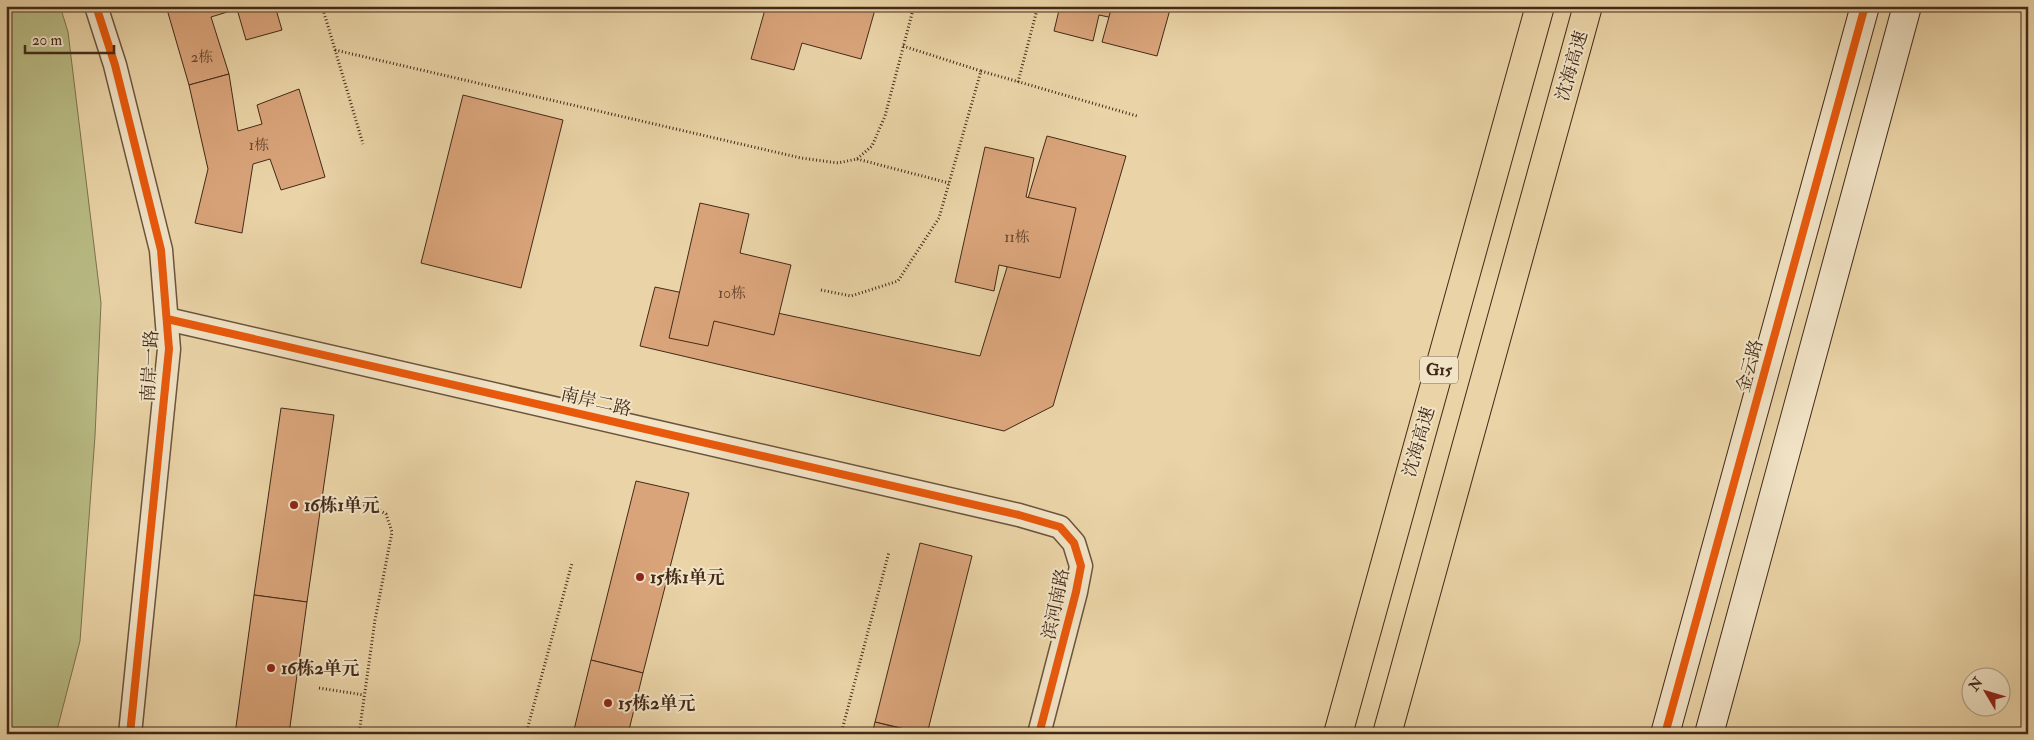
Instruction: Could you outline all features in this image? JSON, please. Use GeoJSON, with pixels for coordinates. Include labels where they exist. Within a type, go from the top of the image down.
{"type":"FeatureCollection","features":[{"type":"Feature","properties":{"kind":"highway","name":"沈海高速"},"geometry":{"type":"LineString","coordinates":[[1338,734],[1540,6]]}},
{"type":"Feature","properties":{"kind":"highway","name":"沈海高速"},"geometry":{"type":"LineString","coordinates":[[1387,734],[1588,6]]}},
{"type":"Feature","properties":{"kind":"street","name":"南岸一路"},"geometry":{"type":"LineString","coordinates":[[96,6],[114,65],[160,250],[169,349],[130,734]]}},
{"type":"Feature","properties":{"kind":"street","name":"金云路"},"geometry":{"type":"LineString","coordinates":[[1665,734],[1865,6]]}},
{"type":"Feature","properties":{"kind":"street"},"geometry":{"type":"LineString","coordinates":[[1709,734],[1907,6]]}},
{"type":"Feature","properties":{"kind":"street","name":"南岸二路"},"geometry":{"type":"LineString","coordinates":[[167,319],[1019,515]]}},
{"type":"Feature","properties":{"kind":"street","name":"滨河南路"},"geometry":{"type":"LineString","coordinates":[[1019,515],[1060,527],[1074,543],[1081,566],[1040,734]]}},
{"type":"Feature","properties":{"kind":"path"},"geometry":{"type":"LineString","coordinates":[[322,6],[363,144]]}},
{"type":"Feature","properties":{"kind":"path"},"geometry":{"type":"LineString","coordinates":[[857,159],[872,146],[886,116],[914,6]]}},
{"type":"Feature","properties":{"kind":"path"},"geometry":{"type":"LineString","coordinates":[[1018,82],[1038,6]]}},
{"type":"Feature","properties":{"kind":"path"},"geometry":{"type":"LineString","coordinates":[[904,46],[981,71],[1136,116]]}},
{"type":"Feature","properties":{"kind":"path"},"geometry":{"type":"LineString","coordinates":[[336,50],[801,158],[838,163],[857,159],[949,182]]}},
{"type":"Feature","properties":{"kind":"path"},"geometry":{"type":"LineString","coordinates":[[820,290],[851,296],[898,281],[939,218],[981,71]]}},
{"type":"Feature","properties":{"kind":"path"},"geometry":{"type":"LineString","coordinates":[[346,503],[372,506],[386,514],[392,532],[375,620],[359,734]]}},
{"type":"Feature","properties":{"kind":"path"},"geometry":{"type":"LineString","coordinates":[[841,734],[889,552]]}},
{"type":"Feature","properties":{"kind":"path"},"geometry":{"type":"LineString","coordinates":[[526,734],[572,563]]}},
{"type":"Feature","properties":{"kind":"path"},"geometry":{"type":"LineString","coordinates":[[319,688],[364,695]]}},
{"type":"Feature","properties":{"kind":"green space"},"geometry":{"type":"Polygon","coordinates":[[[6,6],[60,6],[68,32],[101,303],[95,436],[80,641],[56,734],[6,734],[6,6]]]}},
{"type":"Feature","properties":{"kind":"building"},"geometry":{"type":"Polygon","coordinates":[[[166,6],[275,6],[282,30],[246,40],[237,9],[211,17],[229,74],[189,85],[166,6]]]}},
{"type":"Feature","properties":{"kind":"building"},"geometry":{"type":"Polygon","coordinates":[[[766,6],[876,6],[861,59],[802,43],[794,70],[751,59],[766,6]]]}},
{"type":"Feature","properties":{"kind":"building"},"geometry":{"type":"Polygon","coordinates":[[[1060,6],[1165,6],[1160,28],[1099,15],[1093,41],[1054,31],[1060,6]]]}},
{"type":"Feature","properties":{"kind":"building"},"geometry":{"type":"Polygon","coordinates":[[[1112,6],[1171,6],[1157,56],[1102,42],[1112,6]]]}},
{"type":"Feature","properties":{"kind":"building"},"geometry":{"type":"Polygon","coordinates":[[[229,74],[238,131],[262,124],[257,105],[299,89],[325,177],[281,190],[270,159],[253,164],[242,233],[195,223],[208,169],[189,85],[229,74]]]}},
{"type":"Feature","properties":{"kind":"building"},"geometry":{"type":"Polygon","coordinates":[[[463,95],[563,120],[521,288],[421,263],[463,95]]]}},
{"type":"Feature","properties":{"kind":"building"},"geometry":{"type":"Polygon","coordinates":[[[1047,136],[1126,156],[1053,406],[1004,431],[640,346],[655,287],[980,356],[1047,136]]]}},
{"type":"Feature","properties":{"kind":"building"},"geometry":{"type":"Polygon","coordinates":[[[985,147],[1034,158],[1026,197],[1076,208],[1060,278],[999,265],[994,291],[955,282],[985,147]]]}},
{"type":"Feature","properties":{"kind":"building"},"geometry":{"type":"Polygon","coordinates":[[[700,203],[749,214],[740,253],[791,265],[774,335],[714,321],[708,346],[669,338],[700,203]]]}},
{"type":"Feature","properties":{"kind":"building","name":"16栋1单元"},"geometry":{"type":"Polygon","coordinates":[[[281,408],[334,415],[307,602],[254,595],[281,408]]]}},
{"type":"Feature","properties":{"kind":"building","name":"15栋1单元"},"geometry":{"type":"Polygon","coordinates":[[[636,481],[689,493],[643,673],[591,660],[636,481]]]}},
{"type":"Feature","properties":{"kind":"building"},"geometry":{"type":"Polygon","coordinates":[[[920,543],[972,556],[927,734],[875,722],[920,543]]]}},
{"type":"Feature","properties":{"kind":"building","name":"16栋2单元"},"geometry":{"type":"Polygon","coordinates":[[[254,595],[307,602],[289,734],[235,734],[254,595]]]}},
{"type":"Feature","properties":{"kind":"building","name":"15栋2单元"},"geometry":{"type":"Polygon","coordinates":[[[591,660],[643,673],[628,734],[573,734],[591,660]]]}},
{"type":"Feature","properties":{"kind":"building"},"geometry":{"type":"Polygon","coordinates":[[[875,722],[923,734],[872,734],[875,722]]]}},
{"type":"Feature","properties":{"kind":"cycle path"},"geometry":{"type":"LineString","coordinates":[[96,6],[115,65],[161,250],[169,349],[130,734]]}},
{"type":"Feature","properties":{"kind":"cycle path"},"geometry":{"type":"LineString","coordinates":[[1665,734],[1865,6]]}},
{"type":"Feature","properties":{"kind":"cycle path"},"geometry":{"type":"LineString","coordinates":[[167,319],[1019,515],[1060,527],[1074,543],[1081,566],[1039,734]]}},
{"type":"Feature","properties":{"kind":"place","name":"16栋1单元"},"geometry":{"type":"Point","coordinates":[294,505]}},
{"type":"Feature","properties":{"kind":"place","name":"15栋1单元"},"geometry":{"type":"Point","coordinates":[640,577]}},
{"type":"Feature","properties":{"kind":"place","name":"16栋2单元"},"geometry":{"type":"Point","coordinates":[271,668]}},
{"type":"Feature","properties":{"kind":"place","name":"15栋2单元"},"geometry":{"type":"Point","coordinates":[608,703]}}]}
